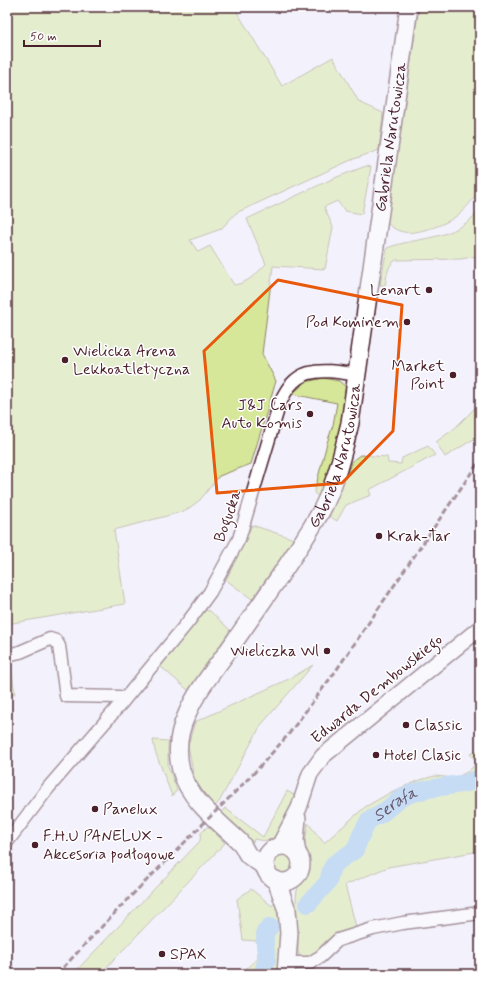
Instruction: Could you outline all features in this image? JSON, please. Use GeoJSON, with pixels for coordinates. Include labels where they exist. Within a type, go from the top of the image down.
{"type":"FeatureCollection","features":[{"type":"Feature","properties":{"kind":"main road","name":"Gabriela Narutowicza"},"geometry":{"type":"LineString","coordinates":[[270,874],[248,855],[242,844],[204,808],[190,789],[182,771],[178,751],[180,733],[187,714],[200,690],[260,605],[317,519],[332,486],[344,448],[350,423],[409,7]]}},
{"type":"Feature","properties":{"kind":"main road"},"geometry":{"type":"LineString","coordinates":[[242,844],[290,847],[298,854],[301,865],[292,885],[287,910]]}},
{"type":"Feature","properties":{"kind":"main road"},"geometry":{"type":"LineString","coordinates":[[276,847],[266,856],[270,874],[287,910],[289,933],[287,968]]}},
{"type":"Feature","properties":{"kind":"main road"},"geometry":{"type":"LineString","coordinates":[[270,874],[287,881],[296,875]]}},
{"type":"Feature","properties":{"kind":"street","name":"Bogucka"},"geometry":{"type":"LineString","coordinates":[[7,842],[54,782],[124,700],[199,608],[210,592],[239,539],[278,409],[283,395],[288,387],[297,378],[305,374],[316,372],[326,371],[357,375]]}},
{"type":"Feature","properties":{"kind":"street","name":"Edwarda Dembowskiego"},"geometry":{"type":"LineString","coordinates":[[298,854],[296,840],[299,808],[310,774],[323,756],[480,628]]}},
{"type":"Feature","properties":{"kind":"street"},"geometry":{"type":"LineString","coordinates":[[7,655],[20,652],[50,638],[56,641],[59,646],[66,696],[120,697],[124,700]]}},
{"type":"Feature","properties":{"kind":"street","name":"Edwarda Dembowskiego"},"geometry":{"type":"LineString","coordinates":[[276,847],[299,808]]}},
{"type":"Feature","properties":{"kind":"street"},"geometry":{"type":"LineString","coordinates":[[287,968],[310,963],[320,957],[338,940],[372,929],[403,923],[480,913]]}},
{"type":"Feature","properties":{"kind":"highlighted area"},"geometry":{"type":"Polygon","coordinates":[[[278,280],[402,305],[393,431],[342,483],[217,493],[204,351],[278,280]]]}},
{"type":"Feature","properties":{"kind":"green space"},"geometry":{"type":"Polygon","coordinates":[[[7,7],[234,7],[282,86],[333,57],[359,102],[383,113],[379,150],[351,160],[236,213],[221,229],[190,240],[198,252],[210,246],[234,285],[244,282],[252,278],[266,264],[247,219],[332,179],[366,166],[371,167],[362,214],[345,211],[337,201],[324,207],[333,227],[325,269],[273,266],[262,354],[276,381],[251,464],[219,476],[200,500],[185,511],[114,530],[125,604],[7,624],[7,7]]]}},
{"type":"Feature","properties":{"kind":"green space"},"geometry":{"type":"Polygon","coordinates":[[[419,7],[480,7],[480,186],[470,203],[458,215],[450,220],[419,231],[404,232],[391,227],[387,223],[419,7]]]}},
{"type":"Feature","properties":{"kind":"green space"},"geometry":{"type":"Polygon","coordinates":[[[480,209],[480,240],[477,256],[461,259],[396,260],[389,268],[385,285],[380,285],[387,248],[398,244],[431,238],[452,231],[473,217],[480,209]]]}},
{"type":"Feature","properties":{"kind":"green space"},"geometry":{"type":"Polygon","coordinates":[[[323,378],[339,381],[347,388],[337,444],[319,497],[314,493],[333,425],[337,403],[292,394],[306,382],[323,378]]]}},
{"type":"Feature","properties":{"kind":"green space"},"geometry":{"type":"Polygon","coordinates":[[[480,403],[480,435],[445,457],[436,442],[455,428],[480,403]]]}},
{"type":"Feature","properties":{"kind":"green space"},"geometry":{"type":"Polygon","coordinates":[[[428,446],[435,455],[369,490],[371,495],[346,505],[337,521],[329,516],[352,461],[360,455],[387,457],[388,463],[401,464],[402,458],[428,446]]]}},
{"type":"Feature","properties":{"kind":"green space"},"geometry":{"type":"Polygon","coordinates":[[[252,525],[294,539],[252,599],[226,580],[252,525]]]}},
{"type":"Feature","properties":{"kind":"green space"},"geometry":{"type":"Polygon","coordinates":[[[204,610],[210,611],[230,630],[189,691],[160,666],[204,610]]]}},
{"type":"Feature","properties":{"kind":"green space"},"geometry":{"type":"Polygon","coordinates":[[[10,659],[15,694],[7,695],[7,660],[10,659]]]}},
{"type":"Feature","properties":{"kind":"green space"},"geometry":{"type":"Polygon","coordinates":[[[313,665],[261,725],[219,802],[213,808],[194,778],[188,745],[195,722],[291,678],[313,665]]]}},
{"type":"Feature","properties":{"kind":"green space"},"geometry":{"type":"Polygon","coordinates":[[[153,740],[168,741],[168,766],[177,790],[172,796],[155,751],[153,740]]]}},
{"type":"Feature","properties":{"kind":"green space"},"geometry":{"type":"Polygon","coordinates":[[[480,749],[480,851],[388,867],[345,885],[356,927],[327,941],[311,956],[305,957],[299,955],[296,897],[308,823],[324,843],[365,807],[393,791],[423,779],[435,776],[455,778],[469,771],[477,762],[470,754],[480,749]]]}},
{"type":"Feature","properties":{"kind":"green space"},"geometry":{"type":"Polygon","coordinates":[[[287,791],[294,795],[289,815],[286,814],[282,826],[276,836],[267,840],[254,839],[253,842],[237,831],[219,815],[225,808],[263,837],[287,791]]]}},
{"type":"Feature","properties":{"kind":"green space"},"geometry":{"type":"Polygon","coordinates":[[[208,826],[225,843],[100,974],[73,974],[200,841],[201,833],[208,826]]]}},
{"type":"Feature","properties":{"kind":"green space"},"geometry":{"type":"Polygon","coordinates":[[[283,854],[290,857],[293,864],[290,871],[283,874],[276,871],[273,864],[276,857],[283,854]]]}},
{"type":"Feature","properties":{"kind":"green space"},"geometry":{"type":"Polygon","coordinates":[[[251,889],[272,906],[275,902],[282,936],[278,974],[240,974],[258,958],[258,941],[243,940],[237,899],[251,889]]]}},
{"type":"Feature","properties":{"kind":"waterway","name":"Serafa"},"geometry":{"type":"LineString","coordinates":[[308,904],[328,882],[334,864],[355,850],[369,820],[381,814],[401,798],[410,794],[428,789],[467,783],[480,778]]}},
{"type":"Feature","properties":{"kind":"waterway","name":"Serafa"},"geometry":{"type":"LineString","coordinates":[[262,974],[267,959],[265,932],[270,927]]}},
{"type":"Feature","properties":{"kind":"railway"},"geometry":{"type":"LineString","coordinates":[[57,974],[126,901],[254,773],[288,735],[335,672],[480,460]]}},
{"type":"Feature","properties":{"kind":"place","name":"Lenart"},"geometry":{"type":"Point","coordinates":[429,290]}},
{"type":"Feature","properties":{"kind":"place","name":"Pod Kominem"},"geometry":{"type":"Point","coordinates":[407,322]}},
{"type":"Feature","properties":{"kind":"place","name":"Wielicka Arena Lekkoatletyczna"},"geometry":{"type":"Point","coordinates":[65,360]}},
{"type":"Feature","properties":{"kind":"place","name":"Market Point"},"geometry":{"type":"Point","coordinates":[453,375]}},
{"type":"Feature","properties":{"kind":"place","name":"J&J Cars Auto Komis"},"geometry":{"type":"Point","coordinates":[310,414]}},
{"type":"Feature","properties":{"kind":"place","name":"Krak-Tar"},"geometry":{"type":"Point","coordinates":[379,536]}},
{"type":"Feature","properties":{"kind":"place","name":"Wieliczka Wl"},"geometry":{"type":"Point","coordinates":[327,651]}},
{"type":"Feature","properties":{"kind":"place","name":"Classic"},"geometry":{"type":"Point","coordinates":[406,725]}},
{"type":"Feature","properties":{"kind":"place","name":"Hotel Clasic"},"geometry":{"type":"Point","coordinates":[376,755]}},
{"type":"Feature","properties":{"kind":"place","name":"Panelux"},"geometry":{"type":"Point","coordinates":[95,809]}},
{"type":"Feature","properties":{"kind":"place","name":"F.H.U PANELUX - Akcesoria podłogowe"},"geometry":{"type":"Point","coordinates":[35,845]}},
{"type":"Feature","properties":{"kind":"place","name":"SPAX"},"geometry":{"type":"Point","coordinates":[162,954]}}]}
